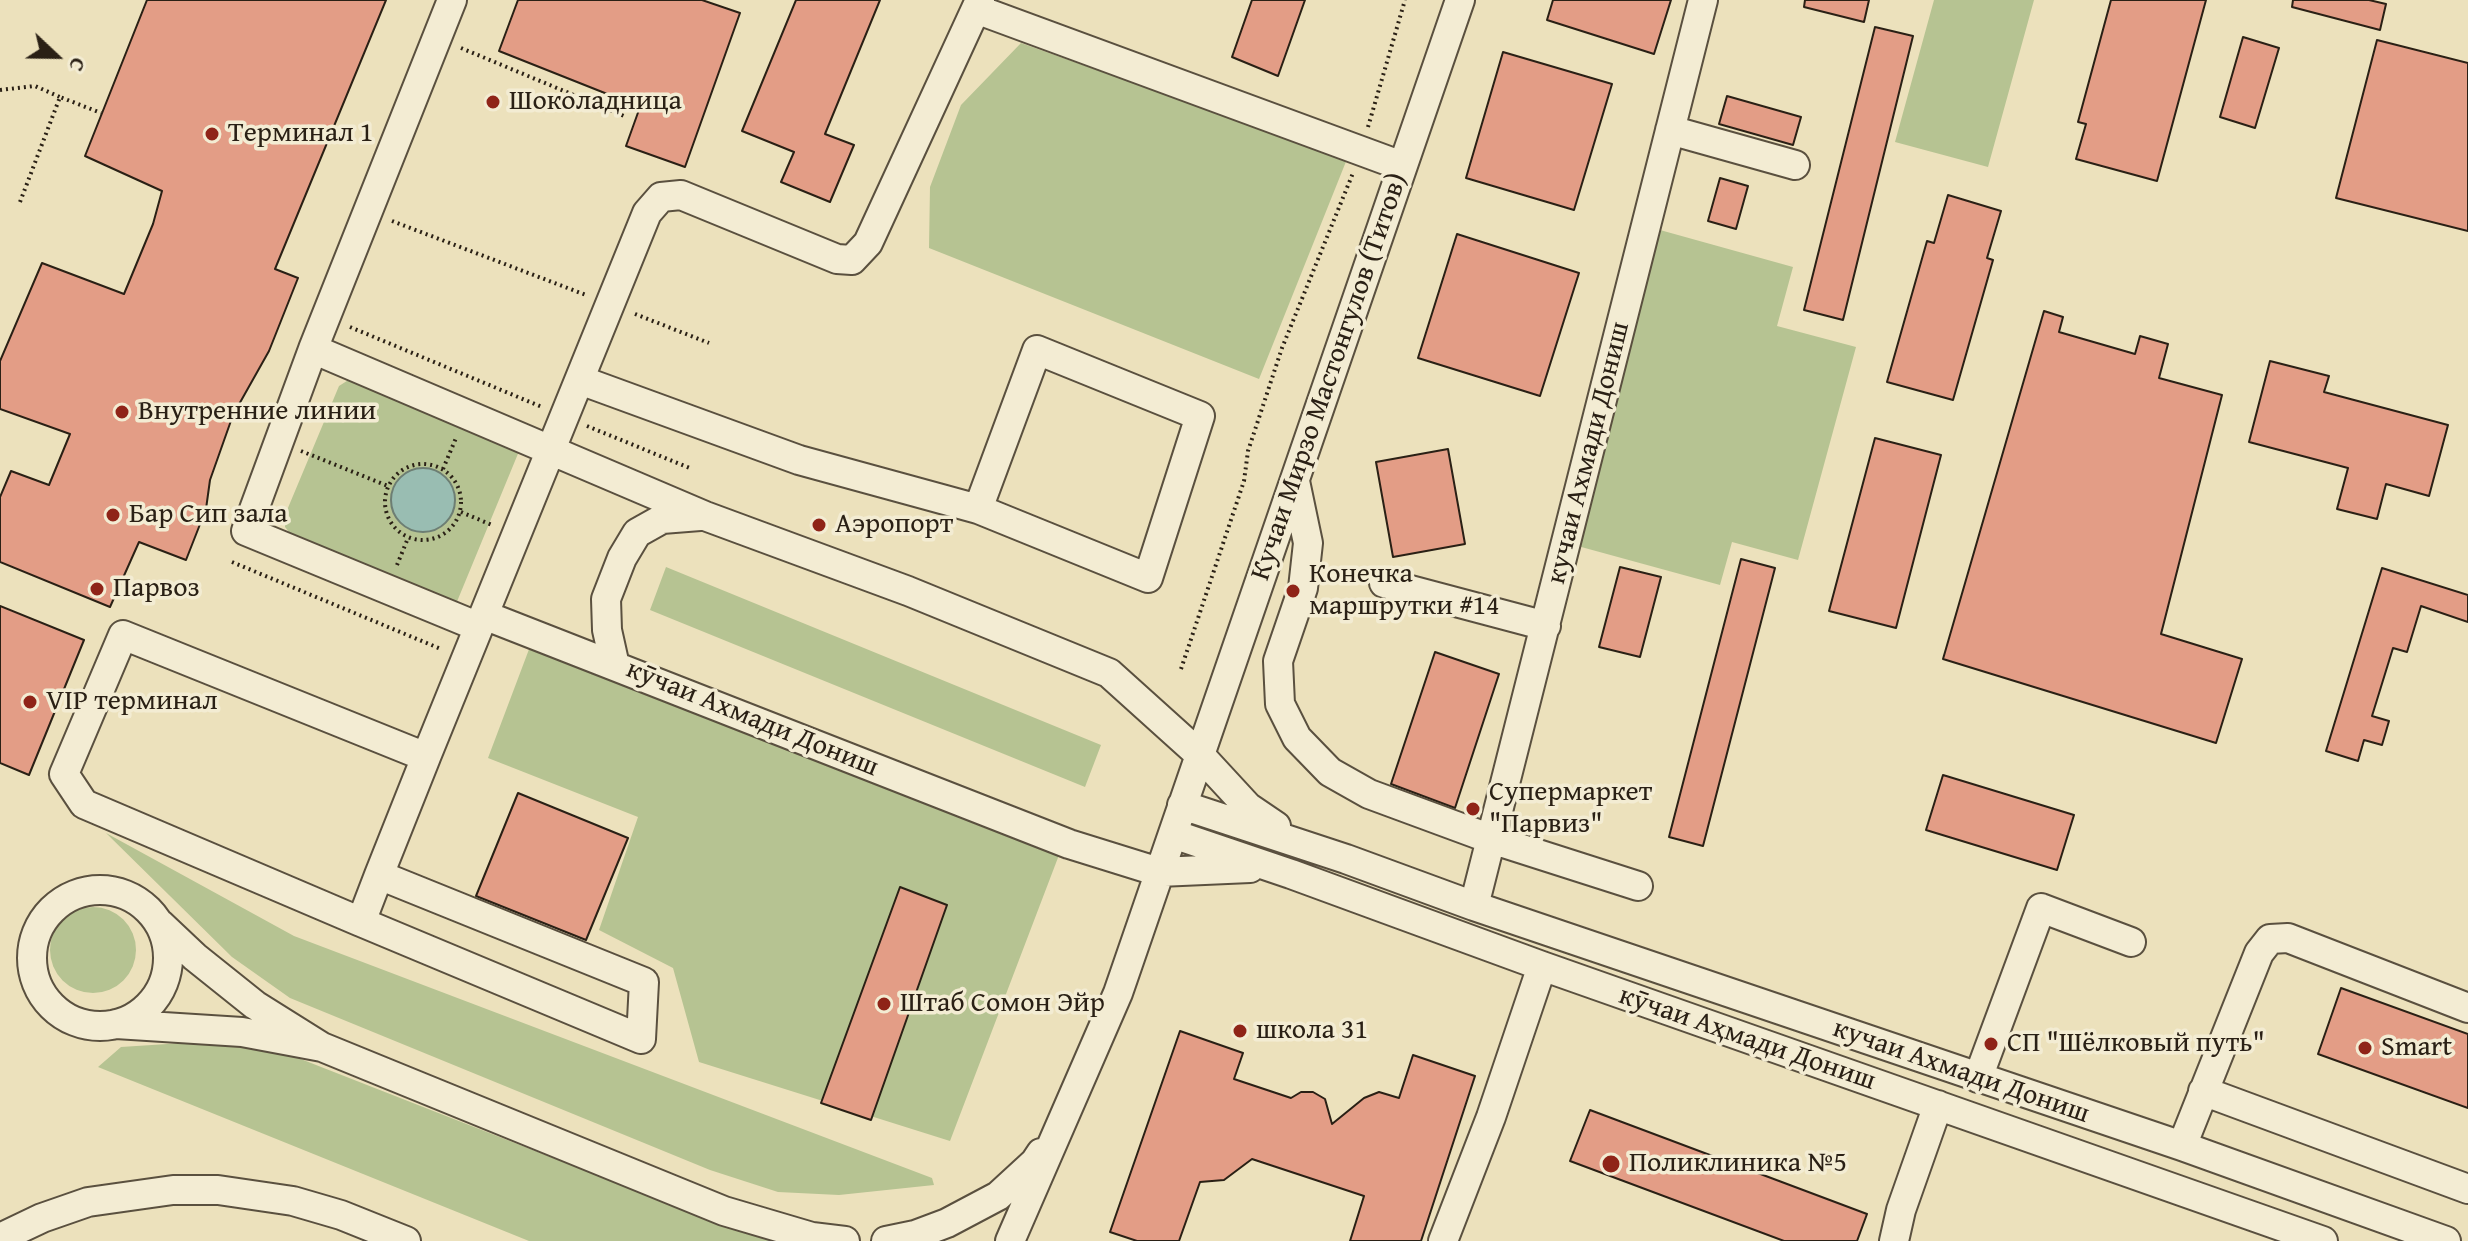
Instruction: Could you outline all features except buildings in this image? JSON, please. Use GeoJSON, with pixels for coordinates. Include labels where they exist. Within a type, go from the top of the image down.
{"type":"FeatureCollection","features":[{"type":"Feature","properties":{"kind":"street"},"geometry":{"type":"LineString","coordinates":[[452,0],[313,349],[246,531],[481,621],[615,666]]}},
{"type":"Feature","properties":{"kind":"street","name":"Кучаи Мирзо Мастонгулов (Титов)"},"geometry":{"type":"LineString","coordinates":[[1063,1119],[1118,993],[1460,0]]}},
{"type":"Feature","properties":{"kind":"street","name":"кучаи Ахмади Дониш"},"geometry":{"type":"LineString","coordinates":[[1474,906],[1703,0]]}},
{"type":"Feature","properties":{"kind":"street"},"geometry":{"type":"LineString","coordinates":[[361,922],[647,213],[661,197],[681,195],[837,259],[852,260],[862,252],[978,4],[1402,166]]}},
{"type":"Feature","properties":{"kind":"street"},"geometry":{"type":"LineString","coordinates":[[1670,130],[1795,165]]}},
{"type":"Feature","properties":{"kind":"street"},"geometry":{"type":"LineString","coordinates":[[313,349],[705,516]]}},
{"type":"Feature","properties":{"kind":"street"},"geometry":{"type":"LineString","coordinates":[[580,380],[799,460],[978,509],[1148,578],[1200,416],[1037,350],[978,509]]}},
{"type":"Feature","properties":{"kind":"street"},"geometry":{"type":"LineString","coordinates":[[1295,480],[1308,543],[1303,588],[1278,661],[1280,704],[1297,738],[1330,772],[1369,794],[1491,839],[1638,886]]}},
{"type":"Feature","properties":{"kind":"street","name":"кӯчаи Ахмади Дониш"},"geometry":{"type":"LineString","coordinates":[[1291,874],[1245,868],[1159,872],[1069,844],[615,666],[607,630],[606,599],[629,545],[637,533],[662,519],[705,516],[908,591],[1109,673],[1200,755],[1248,807],[1304,844]]}},
{"type":"Feature","properties":{"kind":"street"},"geometry":{"type":"LineString","coordinates":[[1384,583],[1546,626]]}},
{"type":"Feature","properties":{"kind":"street"},"geometry":{"type":"LineString","coordinates":[[379,875],[644,982],[641,1039],[84,804],[64,774],[123,635],[426,757]]}},
{"type":"Feature","properties":{"kind":"street","name":"кучаи Ахмади Дониш"},"geometry":{"type":"LineString","coordinates":[[1182,805],[1304,844],[1474,906],[2182,1146],[2446,1241]]}},
{"type":"Feature","properties":{"kind":"street","name":"кӯчаи Аҳмади Дониш"},"geometry":{"type":"LineString","coordinates":[[1173,834],[2313,1239]]}},
{"type":"Feature","properties":{"kind":"street"},"geometry":{"type":"LineString","coordinates":[[322,1047],[242,1032],[116,1024],[95,1026],[74,1021],[42,994],[34,975],[33,954],[37,934],[47,915],[64,900],[83,892],[105,890],[126,894],[144,905],[195,957],[255,1005],[322,1047],[724,1211],[812,1237],[845,1241]]}},
{"type":"Feature","properties":{"kind":"street"},"geometry":{"type":"LineString","coordinates":[[1978,1078],[2041,908],[2131,942]]}},
{"type":"Feature","properties":{"kind":"street"},"geometry":{"type":"LineString","coordinates":[[116,1024],[135,1016],[152,1002],[163,984],[168,963],[167,941],[158,922]]}},
{"type":"Feature","properties":{"kind":"street"},"geometry":{"type":"LineString","coordinates":[[2182,1146],[2259,953],[2270,939],[2288,938],[2468,1008]]}},
{"type":"Feature","properties":{"kind":"street"},"geometry":{"type":"LineString","coordinates":[[1443,1241],[1491,1117],[1542,966]]}},
{"type":"Feature","properties":{"kind":"street"},"geometry":{"type":"LineString","coordinates":[[2203,1091],[2468,1189]]}},
{"type":"Feature","properties":{"kind":"street"},"geometry":{"type":"LineString","coordinates":[[1894,1241],[1901,1210],[1938,1105]]}},
{"type":"Feature","properties":{"kind":"street"},"geometry":{"type":"LineString","coordinates":[[886,1241],[915,1235],[947,1223],[998,1196],[1035,1162],[1063,1119]]}},
{"type":"Feature","properties":{"kind":"street"},"geometry":{"type":"LineString","coordinates":[[1010,1241],[1063,1119]]}},
{"type":"Feature","properties":{"kind":"street"},"geometry":{"type":"LineString","coordinates":[[0,1238],[42,1218],[88,1202],[146,1193],[218,1190],[293,1201],[341,1215],[406,1241]]}},
{"type":"Feature","properties":{"kind":"street"},"geometry":{"type":"LineString","coordinates":[[2313,1239],[2322,1196]]}},
{"type":"Feature","properties":{"kind":"path"},"geometry":{"type":"LineString","coordinates":[[1181,669],[1244,481],[1248,451],[1282,348],[1361,152],[1405,0]]}},
{"type":"Feature","properties":{"kind":"path"},"geometry":{"type":"LineString","coordinates":[[437,38],[624,116]]}},
{"type":"Feature","properties":{"kind":"path"},"geometry":{"type":"LineString","coordinates":[[0,90],[35,86],[101,113]]}},
{"type":"Feature","properties":{"kind":"path"},"geometry":{"type":"LineString","coordinates":[[20,202],[60,97]]}},
{"type":"Feature","properties":{"kind":"path"},"geometry":{"type":"LineString","coordinates":[[367,212],[709,343]]}},
{"type":"Feature","properties":{"kind":"path"},"geometry":{"type":"LineString","coordinates":[[326,317],[692,469]]}},
{"type":"Feature","properties":{"kind":"path"},"geometry":{"type":"LineString","coordinates":[[443,469],[465,414]]}},
{"type":"Feature","properties":{"kind":"path"},"geometry":{"type":"LineString","coordinates":[[279,443],[388,486]]}},
{"type":"Feature","properties":{"kind":"path"},"geometry":{"type":"LineString","coordinates":[[418,464],[431,464],[443,469],[460,488],[461,512],[445,534],[434,540],[408,538],[390,522],[385,498],[388,486],[396,475],[418,464]]}},
{"type":"Feature","properties":{"kind":"path"},"geometry":{"type":"LineString","coordinates":[[461,512],[517,535]]}},
{"type":"Feature","properties":{"kind":"path"},"geometry":{"type":"LineString","coordinates":[[232,562],[466,659]]}},
{"type":"Feature","properties":{"kind":"green space"},"geometry":{"type":"Polygon","coordinates":[[[1934,0],[2034,0],[1988,167],[1895,142],[1934,0]]]}},
{"type":"Feature","properties":{"kind":"green space"},"geometry":{"type":"Polygon","coordinates":[[[1021,43],[1347,159],[1259,379],[929,248],[930,187],[961,105],[1021,43]]]}},
{"type":"Feature","properties":{"kind":"green space"},"geometry":{"type":"Polygon","coordinates":[[[1660,230],[1793,267],[1777,326],[1856,347],[1798,560],[1732,542],[1720,585],[1574,545],[1660,230]]]}},
{"type":"Feature","properties":{"kind":"green space"},"geometry":{"type":"Polygon","coordinates":[[[350,379],[522,444],[456,604],[293,537],[285,527],[285,515],[339,386],[350,379]]]}},
{"type":"Feature","properties":{"kind":"green space"},"geometry":{"type":"Polygon","coordinates":[[[666,567],[1101,745],[1085,787],[650,610],[666,567]]]}},
{"type":"Feature","properties":{"kind":"green space"},"geometry":{"type":"Polygon","coordinates":[[[531,644],[1059,855],[950,1141],[699,1062],[673,968],[599,930],[638,817],[488,758],[531,644]]]}},
{"type":"Feature","properties":{"kind":"green space"},"geometry":{"type":"Polygon","coordinates":[[[106,833],[294,936],[932,1178],[934,1185],[839,1195],[778,1192],[710,1170],[290,998],[232,957],[106,833]]]}},
{"type":"Feature","properties":{"kind":"green space"},"geometry":{"type":"Polygon","coordinates":[[[93,907],[110,910],[124,919],[133,933],[136,950],[133,967],[124,981],[110,990],[93,993],[76,990],[62,981],[53,967],[50,950],[53,933],[62,919],[76,910],[93,907]]]}},
{"type":"Feature","properties":{"kind":"green space"},"geometry":{"type":"Polygon","coordinates":[[[214,1041],[288,1054],[724,1225],[774,1241],[529,1241],[98,1067],[121,1047],[214,1041]]]}},
{"type":"Feature","properties":{"kind":"water"},"geometry":{"type":"Polygon","coordinates":[[[423,468],[435,470],[446,477],[453,488],[453,512],[446,523],[435,530],[423,532],[411,530],[400,523],[393,512],[391,500],[393,488],[400,477],[411,470],[423,468]]]}},
{"type":"Feature","properties":{"kind":"place","name":"Шоколадница"},"geometry":{"type":"Point","coordinates":[493,102]}},
{"type":"Feature","properties":{"kind":"place","name":"Терминал 1"},"geometry":{"type":"Point","coordinates":[212,134]}},
{"type":"Feature","properties":{"kind":"place","name":"Внутренние линии"},"geometry":{"type":"Point","coordinates":[122,412]}},
{"type":"Feature","properties":{"kind":"place","name":"Бар Сип зала"},"geometry":{"type":"Point","coordinates":[113,515]}},
{"type":"Feature","properties":{"kind":"place","name":"Аэропорт"},"geometry":{"type":"Point","coordinates":[819,525]}},
{"type":"Feature","properties":{"kind":"place","name":"Парвоз"},"geometry":{"type":"Point","coordinates":[97,589]}},
{"type":"Feature","properties":{"kind":"place","name":"Конечка маршрутки #14"},"geometry":{"type":"Point","coordinates":[1293,591]}},
{"type":"Feature","properties":{"kind":"place","name":"VIP терминал"},"geometry":{"type":"Point","coordinates":[30,702]}},
{"type":"Feature","properties":{"kind":"place","name":"Супермаркет \"Парвиз\""},"geometry":{"type":"Point","coordinates":[1473,809]}},
{"type":"Feature","properties":{"kind":"place","name":"Штаб Сомон Эйр"},"geometry":{"type":"Point","coordinates":[884,1004]}},
{"type":"Feature","properties":{"kind":"place","name":"школа 31"},"geometry":{"type":"Point","coordinates":[1240,1031]}},
{"type":"Feature","properties":{"kind":"place","name":"СП \"Шёлковый путь\""},"geometry":{"type":"Point","coordinates":[1991,1044]}},
{"type":"Feature","properties":{"kind":"place","name":"Smart"},"geometry":{"type":"Point","coordinates":[2365,1048]}},
{"type":"Feature","properties":{"kind":"place","name":"Поликлиника №5"},"geometry":{"type":"Point","coordinates":[1611,1164]}}]}
